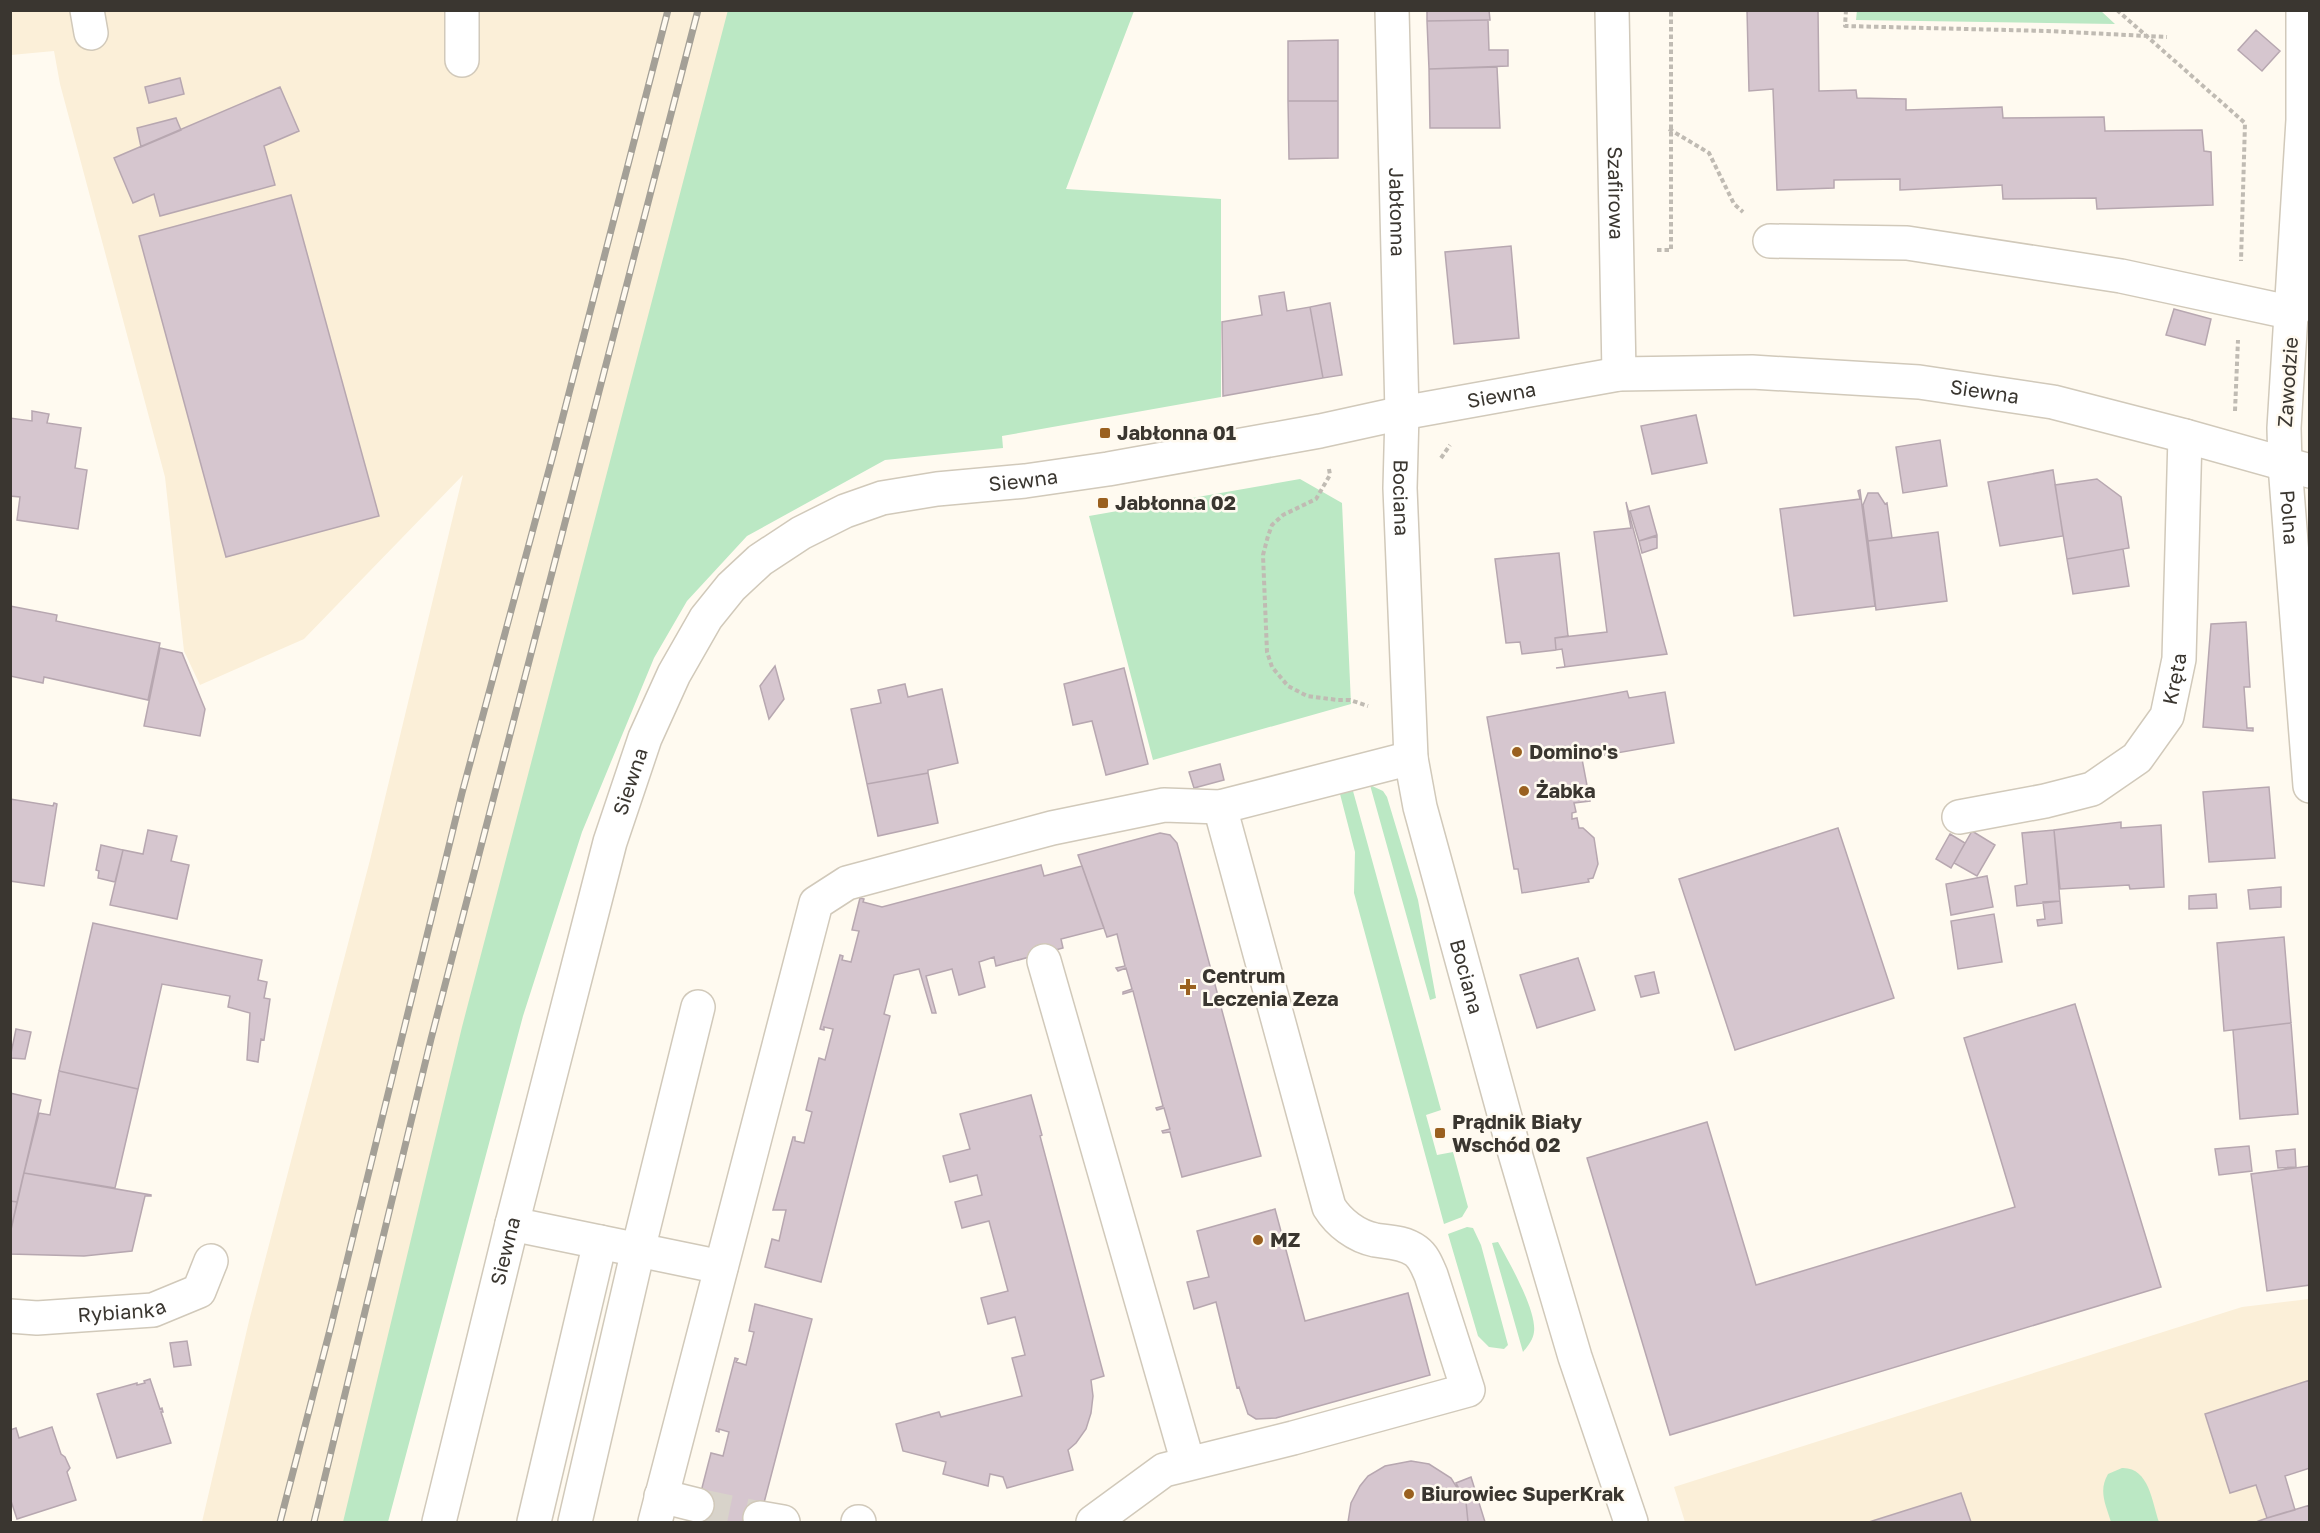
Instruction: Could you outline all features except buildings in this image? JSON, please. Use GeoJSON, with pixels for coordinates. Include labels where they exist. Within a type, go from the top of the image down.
{"type":"FeatureCollection","features":[{"type":"Feature","properties":{"kind":"street"},"geometry":{"type":"LineString","coordinates":[[462,10],[462,60]]}},
{"type":"Feature","properties":{"kind":"street","name":"Jabłonna"},"geometry":{"type":"LineString","coordinates":[[1392,10],[1402,413]]}},
{"type":"Feature","properties":{"kind":"street","name":"Szafirowa"},"geometry":{"type":"LineString","coordinates":[[1612,10],[1619,374]]}},
{"type":"Feature","properties":{"kind":"street","name":"Zawodzie"},"geometry":{"type":"LineString","coordinates":[[2297,468],[2284,428],[2293,312],[2303,120],[2303,10]]}},
{"type":"Feature","properties":{"kind":"street"},"geometry":{"type":"LineString","coordinates":[[1770,241],[1907,243],[2121,276],[2293,312]]}},
{"type":"Feature","properties":{"kind":"street","name":"Siewna"},"geometry":{"type":"LineString","coordinates":[[439,1522],[512,1224],[610,842],[645,738],[674,674],[706,618],[731,586],[760,560],[818,524],[845,511],[882,498],[937,489],[1108,469],[1619,374],[1752,372],[1919,382],[2053,402],[2297,468]]}},
{"type":"Feature","properties":{"kind":"street","name":"Bociana"},"geometry":{"type":"LineString","coordinates":[[1402,413],[1400,488],[1412,758],[1420,807],[1514,1150],[1575,1357],[1631,1522]]}},
{"type":"Feature","properties":{"kind":"street","name":"Kręta"},"geometry":{"type":"LineString","coordinates":[[1959,817],[2045,801],[2092,789],[2137,758],[2167,716],[2179,659],[2185,436]]}},
{"type":"Feature","properties":{"kind":"street","name":"Polna"},"geometry":{"type":"LineString","coordinates":[[2297,468],[2310,786]]}},
{"type":"Feature","properties":{"kind":"street"},"geometry":{"type":"LineString","coordinates":[[698,1504],[658,1509],[816,903],[847,883],[1052,828],[1164,805],[1221,807],[1412,758]]}},
{"type":"Feature","properties":{"kind":"street"},"geometry":{"type":"LineString","coordinates":[[1093,1522],[1164,1470],[1304,1435],[1467,1390],[1424,1259],[1416,1251],[1406,1246],[1371,1239],[1338,1221],[1329,1207],[1221,807]]}},
{"type":"Feature","properties":{"kind":"street"},"geometry":{"type":"LineString","coordinates":[[1044,961],[1188,1463]]}},
{"type":"Feature","properties":{"kind":"street"},"geometry":{"type":"LineString","coordinates":[[575,1522],[638,1250],[698,1007]]}},
{"type":"Feature","properties":{"kind":"street"},"geometry":{"type":"LineString","coordinates":[[512,1224],[721,1267]]}},
{"type":"Feature","properties":{"kind":"street"},"geometry":{"type":"LineString","coordinates":[[534,1522],[600,1242]]}},
{"type":"Feature","properties":{"kind":"street","name":"Rybianka"},"geometry":{"type":"LineString","coordinates":[[10,1316],[37,1318],[153,1310],[199,1291],[211,1261]]}},
{"type":"Feature","properties":{"kind":"path"},"geometry":{"type":"LineString","coordinates":[[1617,250],[1671,250],[1671,10]]}},
{"type":"Feature","properties":{"kind":"path"},"geometry":{"type":"LineString","coordinates":[[1846,10],[1845,26],[2047,31],[2167,37]]}},
{"type":"Feature","properties":{"kind":"path"},"geometry":{"type":"LineString","coordinates":[[2117,10],[2245,123],[2234,450]]}},
{"type":"Feature","properties":{"kind":"path"},"geometry":{"type":"LineString","coordinates":[[1670,129],[1709,153],[1734,204],[1770,241]]}},
{"type":"Feature","properties":{"kind":"path"},"geometry":{"type":"LineString","coordinates":[[1327,464],[1330,475],[1316,499],[1283,515],[1272,525],[1268,536],[1263,555],[1268,652],[1272,668],[1288,686],[1307,696],[1350,700],[1368,706]]}},
{"type":"Feature","properties":{"kind":"shaded area"},"geometry":{"type":"Polygon","coordinates":[[[10,11],[760,11],[377,1522],[202,1522],[249,1321],[370,860],[463,475],[304,639],[200,685],[184,651],[165,477],[60,84],[54,51],[11,55],[10,11]]]}},
{"type":"Feature","properties":{"kind":"shaded area"},"geometry":{"type":"Polygon","coordinates":[[[2309,1299],[2309,1380],[2256,1485],[2267,1518],[2256,1522],[1685,1522],[1674,1487],[2242,1307],[2309,1299]]]}},
{"type":"Feature","properties":{"kind":"green space"},"geometry":{"type":"Polygon","coordinates":[[[728,10],[1134,11],[1066,189],[1221,199],[1221,397],[1002,436],[1003,448],[885,460],[747,536],[687,601],[654,658],[582,832],[523,1016],[388,1522],[343,1522],[462,1027],[728,10]]]}},
{"type":"Feature","properties":{"kind":"green space"},"geometry":{"type":"Polygon","coordinates":[[[1857,10],[2101,11],[2115,24],[1856,20],[1857,10]]]}},
{"type":"Feature","properties":{"kind":"green space"},"geometry":{"type":"Polygon","coordinates":[[[1300,479],[1342,503],[1351,704],[1153,760],[1089,516],[1300,479]]]}},
{"type":"Feature","properties":{"kind":"green space"},"geometry":{"type":"Polygon","coordinates":[[[1370,785],[1383,791],[1387,797],[1418,900],[1436,998],[1430,1000],[1370,785]]]}},
{"type":"Feature","properties":{"kind":"green space"},"geometry":{"type":"Polygon","coordinates":[[[1353,791],[1441,1110],[1426,1115],[1437,1155],[1453,1152],[1468,1207],[1462,1217],[1444,1224],[1354,893],[1355,852],[1340,794],[1353,791]]]}},
{"type":"Feature","properties":{"kind":"green space"},"geometry":{"type":"Polygon","coordinates":[[[1467,1227],[1473,1228],[1481,1245],[1508,1345],[1504,1349],[1489,1347],[1478,1336],[1448,1234],[1467,1227]]]}},
{"type":"Feature","properties":{"kind":"green space"},"geometry":{"type":"Polygon","coordinates":[[[1498,1242],[1527,1300],[1534,1323],[1533,1338],[1523,1352],[1492,1243],[1498,1242]]]}},
{"type":"Feature","properties":{"kind":"green space"},"geometry":{"type":"Polygon","coordinates":[[[2122,1468],[2131,1469],[2144,1479],[2159,1522],[2111,1522],[2103,1492],[2105,1480],[2108,1474],[2122,1468]]]}},
{"type":"Feature","properties":{"kind":"tunnel"},"geometry":{"type":"LineString","coordinates":[[697,1505],[760,1518]]}},
{"type":"Feature","properties":{"kind":"railway"},"geometry":{"type":"LineString","coordinates":[[280,1522],[331,1326],[462,793],[553,455],[668,10]]}},
{"type":"Feature","properties":{"kind":"railway"},"geometry":{"type":"LineString","coordinates":[[314,1522],[431,1039],[698,10]]}},
{"type":"Feature","properties":{"kind":"place","name":"Jabłonna 01"},"geometry":{"type":"Point","coordinates":[1105,433]}},
{"type":"Feature","properties":{"kind":"place","name":"Jabłonna 02"},"geometry":{"type":"Point","coordinates":[1103,503]}},
{"type":"Feature","properties":{"kind":"place","name":"Domino's"},"geometry":{"type":"Point","coordinates":[1517,752]}},
{"type":"Feature","properties":{"kind":"place","name":"Żabka"},"geometry":{"type":"Point","coordinates":[1524,791]}},
{"type":"Feature","properties":{"kind":"place","name":"Centrum Leczenia Zeza"},"geometry":{"type":"Point","coordinates":[1188,987]}},
{"type":"Feature","properties":{"kind":"place","name":"Prądnik Biały Wschód 02"},"geometry":{"type":"Point","coordinates":[1440,1133]}},
{"type":"Feature","properties":{"kind":"place","name":"MZ"},"geometry":{"type":"Point","coordinates":[1258,1240]}},
{"type":"Feature","properties":{"kind":"place","name":"Biurowiec SuperKrak"},"geometry":{"type":"Point","coordinates":[1409,1494]}}]}
